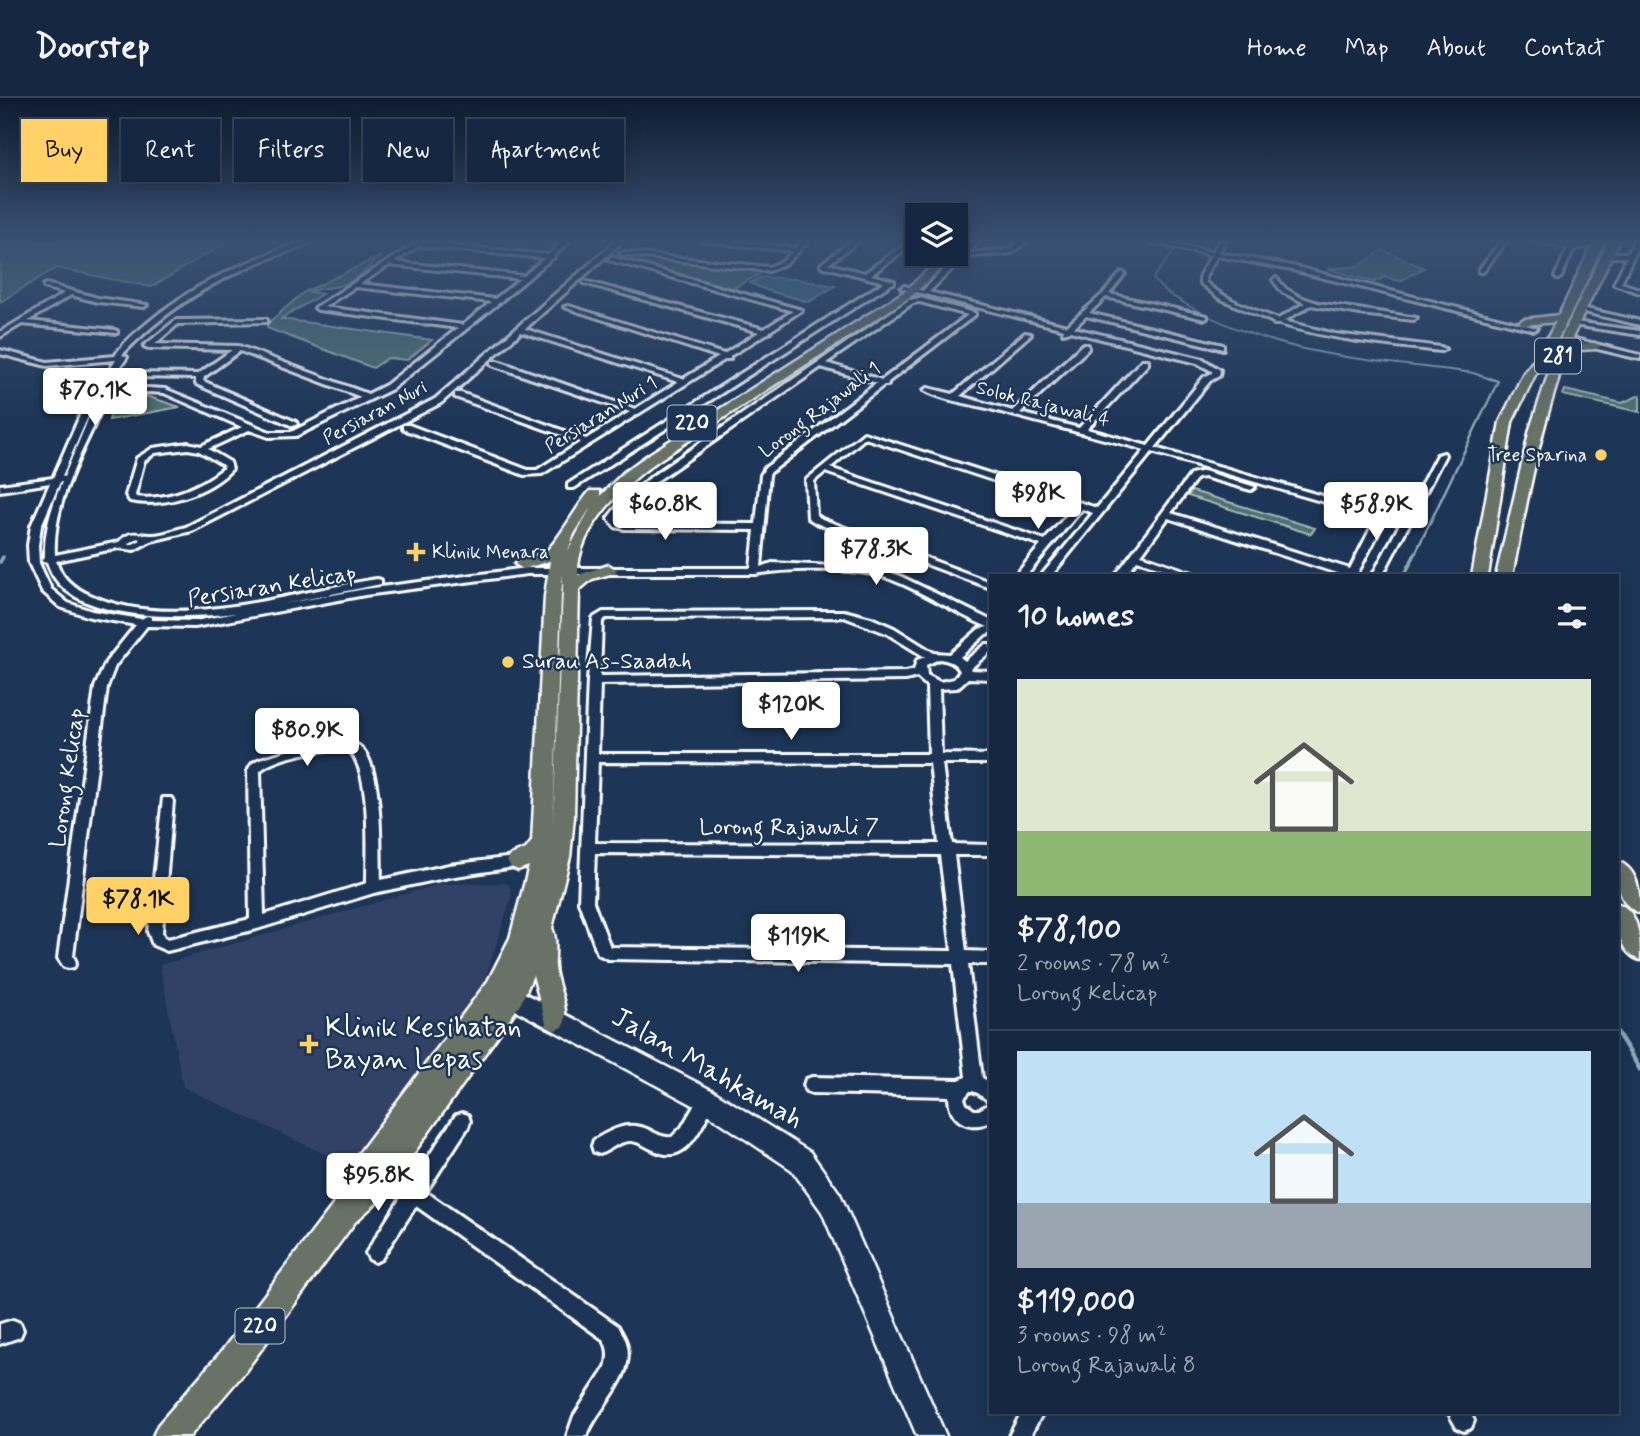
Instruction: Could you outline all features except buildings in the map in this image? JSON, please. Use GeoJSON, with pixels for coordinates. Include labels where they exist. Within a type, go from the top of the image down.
{"type":"FeatureCollection","features":[{"type":"Feature","properties":{"kind":"main road","name":"220"},"geometry":{"type":"LineString","coordinates":[[345,1212],[353,1187],[368,1162],[505,992],[545,859],[571,590],[562,566],[562,544],[583,507],[626,467],[887,303]]}},
{"type":"Feature","properties":{"kind":"main road","name":"220"},"geometry":{"type":"LineString","coordinates":[[169,1436],[232,1363],[345,1212],[365,1194],[383,1172],[505,992],[545,919],[553,612],[551,589],[599,506],[641,466],[888,303]]}},
{"type":"Feature","properties":{"kind":"main road","name":"281"},"geometry":{"type":"LineString","coordinates":[[1479,574],[1506,422],[1570,303]]}},
{"type":"Feature","properties":{"kind":"main road","name":"281"},"geometry":{"type":"LineString","coordinates":[[1504,574],[1536,429],[1569,335],[1584,303]]}},
{"type":"Feature","properties":{"kind":"main road"},"geometry":{"type":"LineString","coordinates":[[1523,324],[1562,318]]}},
{"type":"Feature","properties":{"kind":"main road"},"geometry":{"type":"LineString","coordinates":[[1523,324],[1548,344]]}},
{"type":"Feature","properties":{"kind":"main road"},"geometry":{"type":"LineString","coordinates":[[1569,335],[1594,344]]}},
{"type":"Feature","properties":{"kind":"main road"},"geometry":{"type":"LineString","coordinates":[[1569,335],[1594,344]]}},
{"type":"Feature","properties":{"kind":"main road"},"geometry":{"type":"LineString","coordinates":[[1506,422],[1520,431],[1536,429]]}},
{"type":"Feature","properties":{"kind":"main road"},"geometry":{"type":"LineString","coordinates":[[1501,443],[1517,443],[1532,452]]}},
{"type":"Feature","properties":{"kind":"main road"},"geometry":{"type":"LineString","coordinates":[[579,542],[584,556],[606,566]]}},
{"type":"Feature","properties":{"kind":"main road"},"geometry":{"type":"LineString","coordinates":[[525,567],[548,557],[562,544]]}},
{"type":"Feature","properties":{"kind":"main road"},"geometry":{"type":"LineString","coordinates":[[571,590],[586,576],[606,566]]}},
{"type":"Feature","properties":{"kind":"main road"},"geometry":{"type":"LineString","coordinates":[[525,567],[545,577],[551,589]]}},
{"type":"Feature","properties":{"kind":"main road"},"geometry":{"type":"LineString","coordinates":[[518,861],[530,867],[545,859]]}},
{"type":"Feature","properties":{"kind":"main road"},"geometry":{"type":"LineString","coordinates":[[1619,873],[1640,904]]}},
{"type":"Feature","properties":{"kind":"main road"},"geometry":{"type":"LineString","coordinates":[[1619,915],[1640,950]]}},
{"type":"Feature","properties":{"kind":"main road"},"geometry":{"type":"LineString","coordinates":[[545,919],[543,969],[555,1019]]}},
{"type":"Feature","properties":{"kind":"main road","name":"Jalan Mahkamah"},"geometry":{"type":"LineString","coordinates":[[505,992],[707,1100],[801,1161],[831,1203],[932,1436]]}},
{"type":"Feature","properties":{"kind":"street"},"geometry":{"type":"LineString","coordinates":[[0,334],[52,303]]}},
{"type":"Feature","properties":{"kind":"street"},"geometry":{"type":"LineString","coordinates":[[130,303],[144,305]]}},
{"type":"Feature","properties":{"kind":"street"},"geometry":{"type":"LineString","coordinates":[[0,352],[40,363],[120,359],[128,355],[181,303]]}},
{"type":"Feature","properties":{"kind":"street"},"geometry":{"type":"LineString","coordinates":[[173,309],[182,303]]}},
{"type":"Feature","properties":{"kind":"street"},"geometry":{"type":"LineString","coordinates":[[325,303],[318,308],[465,327]]}},
{"type":"Feature","properties":{"kind":"street"},"geometry":{"type":"LineString","coordinates":[[97,396],[148,390],[165,391],[269,435],[293,434],[370,398],[399,380],[495,303]]}},
{"type":"Feature","properties":{"kind":"street","name":"Persiaran Nuri"},"geometry":{"type":"LineString","coordinates":[[147,539],[189,529],[438,401],[548,303]]}},
{"type":"Feature","properties":{"kind":"street"},"geometry":{"type":"LineString","coordinates":[[664,303],[767,332]]}},
{"type":"Feature","properties":{"kind":"street","name":"Persiaran Nuri 1"},"geometry":{"type":"LineString","coordinates":[[406,427],[533,473],[727,357],[799,310],[775,303]]}},
{"type":"Feature","properties":{"kind":"street"},"geometry":{"type":"LineString","coordinates":[[571,486],[856,303]]}},
{"type":"Feature","properties":{"kind":"street","name":"Lorong Rajawali 1"},"geometry":{"type":"LineString","coordinates":[[821,364],[908,303]]}},
{"type":"Feature","properties":{"kind":"street","name":"Lorong Rajawali 1"},"geometry":{"type":"LineString","coordinates":[[757,567],[765,475],[768,470],[973,314],[933,303]]}},
{"type":"Feature","properties":{"kind":"street"},"geometry":{"type":"LineString","coordinates":[[965,303],[1198,365],[1207,370],[1207,379],[1048,574]]}},
{"type":"Feature","properties":{"kind":"street"},"geometry":{"type":"LineString","coordinates":[[965,303],[1067,330]]}},
{"type":"Feature","properties":{"kind":"street"},"geometry":{"type":"LineString","coordinates":[[1067,330],[1096,303]]}},
{"type":"Feature","properties":{"kind":"street"},"geometry":{"type":"LineString","coordinates":[[1143,303],[1205,317]]}},
{"type":"Feature","properties":{"kind":"street"},"geometry":{"type":"LineString","coordinates":[[1236,303],[1276,323],[1330,335],[1441,349]]}},
{"type":"Feature","properties":{"kind":"street"},"geometry":{"type":"LineString","coordinates":[[1438,303],[1523,324]]}},
{"type":"Feature","properties":{"kind":"street"},"geometry":{"type":"LineString","coordinates":[[1276,323],[1308,304],[1414,318]]}},
{"type":"Feature","properties":{"kind":"street"},"geometry":{"type":"LineString","coordinates":[[567,307],[727,357]]}},
{"type":"Feature","properties":{"kind":"street"},"geometry":{"type":"LineString","coordinates":[[1582,310],[1640,323]]}},
{"type":"Feature","properties":{"kind":"street"},"geometry":{"type":"LineString","coordinates":[[1085,314],[1220,346]]}},
{"type":"Feature","properties":{"kind":"street"},"geometry":{"type":"LineString","coordinates":[[265,321],[176,321],[149,346],[239,348],[370,398]]}},
{"type":"Feature","properties":{"kind":"street"},"geometry":{"type":"LineString","coordinates":[[20,322],[115,332]]}},
{"type":"Feature","properties":{"kind":"street","name":"Persiaran Nuri 1"},"geometry":{"type":"LineString","coordinates":[[519,329],[685,382]]}},
{"type":"Feature","properties":{"kind":"street"},"geometry":{"type":"LineString","coordinates":[[1569,335],[1640,333]]}},
{"type":"Feature","properties":{"kind":"street"},"geometry":{"type":"LineString","coordinates":[[954,397],[1027,334]]}},
{"type":"Feature","properties":{"kind":"street"},"geometry":{"type":"LineString","coordinates":[[1594,344],[1640,355]]}},
{"type":"Feature","properties":{"kind":"street"},"geometry":{"type":"LineString","coordinates":[[1014,414],[1084,347]]}},
{"type":"Feature","properties":{"kind":"street"},"geometry":{"type":"LineString","coordinates":[[239,348],[200,376],[198,382],[293,424]]}},
{"type":"Feature","properties":{"kind":"street"},"geometry":{"type":"LineString","coordinates":[[120,359],[89,404],[36,526],[33,545],[36,566],[122,544],[134,547],[147,539]]}},
{"type":"Feature","properties":{"kind":"street"},"geometry":{"type":"LineString","coordinates":[[1081,430],[1145,362]]}},
{"type":"Feature","properties":{"kind":"street"},"geometry":{"type":"LineString","coordinates":[[495,363],[637,412]]}},
{"type":"Feature","properties":{"kind":"street"},"geometry":{"type":"LineString","coordinates":[[761,527],[625,526],[618,525],[613,518],[654,478],[821,364],[884,383]]}},
{"type":"Feature","properties":{"kind":"street"},"geometry":{"type":"LineString","coordinates":[[135,375],[200,376]]}},
{"type":"Feature","properties":{"kind":"street","name":"Solok Rajawali 4"},"geometry":{"type":"LineString","coordinates":[[928,390],[1150,449]]}},
{"type":"Feature","properties":{"kind":"street"},"geometry":{"type":"LineString","coordinates":[[458,395],[587,442]]}},
{"type":"Feature","properties":{"kind":"street"},"geometry":{"type":"LineString","coordinates":[[51,562],[52,523],[102,402],[97,396]]}},
{"type":"Feature","properties":{"kind":"street"},"geometry":{"type":"LineString","coordinates":[[202,449],[227,464],[228,469],[219,476],[167,499],[140,501],[130,495],[139,460],[144,456],[176,446],[202,449],[248,427]]}},
{"type":"Feature","properties":{"kind":"street"},"geometry":{"type":"LineString","coordinates":[[989,586],[811,516],[810,482],[864,435],[1099,512]]}},
{"type":"Feature","properties":{"kind":"street"},"geometry":{"type":"LineString","coordinates":[[1150,449],[1403,522]]}},
{"type":"Feature","properties":{"kind":"street"},"geometry":{"type":"LineString","coordinates":[[1378,574],[1403,522],[1441,455]]}},
{"type":"Feature","properties":{"kind":"street"},"geometry":{"type":"LineString","coordinates":[[611,461],[626,467]]}},
{"type":"Feature","properties":{"kind":"street"},"geometry":{"type":"LineString","coordinates":[[824,469],[1047,544]]}},
{"type":"Feature","properties":{"kind":"street"},"geometry":{"type":"LineString","coordinates":[[1122,574],[1194,476],[1204,474],[1376,523],[1376,529],[1353,574]]}},
{"type":"Feature","properties":{"kind":"street"},"geometry":{"type":"LineString","coordinates":[[0,488],[69,478]]}},
{"type":"Feature","properties":{"kind":"street"},"geometry":{"type":"LineString","coordinates":[[1022,574],[1080,506]]}},
{"type":"Feature","properties":{"kind":"street"},"geometry":{"type":"LineString","coordinates":[[1166,514],[1349,574]]}},
{"type":"Feature","properties":{"kind":"street"},"geometry":{"type":"LineString","coordinates":[[1135,556],[1190,574]]}},
{"type":"Feature","properties":{"kind":"street","name":"Persiaran Kelicap"},"geometry":{"type":"LineString","coordinates":[[51,562],[56,573],[71,589],[88,599],[147,618]]}},
{"type":"Feature","properties":{"kind":"street","name":"Persiaran Kelicap"},"geometry":{"type":"LineString","coordinates":[[36,566],[47,591],[64,605],[90,614],[195,624],[365,592],[525,567],[562,566]]}},
{"type":"Feature","properties":{"kind":"street"},"geometry":{"type":"LineString","coordinates":[[562,566],[871,570],[894,577],[989,624]]}},
{"type":"Feature","properties":{"kind":"street"},"geometry":{"type":"LineString","coordinates":[[931,656],[913,642],[844,614],[603,615],[597,620],[586,902],[603,950],[608,953],[989,958]]}},
{"type":"Feature","properties":{"kind":"street","name":"Lorong Kelicap"},"geometry":{"type":"LineString","coordinates":[[69,962],[65,958],[101,687],[110,665],[147,618]]}},
{"type":"Feature","properties":{"kind":"street"},"geometry":{"type":"LineString","coordinates":[[919,673],[920,663],[931,656],[953,657],[983,631],[989,630]]}},
{"type":"Feature","properties":{"kind":"street"},"geometry":{"type":"LineString","coordinates":[[919,673],[933,684],[954,685],[989,648]]}},
{"type":"Feature","properties":{"kind":"street"},"geometry":{"type":"LineString","coordinates":[[953,657],[965,671],[989,675]]}},
{"type":"Feature","properties":{"kind":"street"},"geometry":{"type":"LineString","coordinates":[[594,680],[906,676],[919,673]]}},
{"type":"Feature","properties":{"kind":"street"},"geometry":{"type":"LineString","coordinates":[[933,684],[934,758],[960,958],[981,1088]]}},
{"type":"Feature","properties":{"kind":"street"},"geometry":{"type":"LineString","coordinates":[[257,923],[254,771],[257,765],[264,762],[341,744],[354,747],[363,754],[371,792],[374,887]]}},
{"type":"Feature","properties":{"kind":"street"},"geometry":{"type":"LineString","coordinates":[[592,758],[989,759]]}},
{"type":"Feature","properties":{"kind":"street"},"geometry":{"type":"LineString","coordinates":[[167,801],[155,932],[158,941],[167,945],[181,944],[257,923],[374,887],[449,871],[518,861]]}},
{"type":"Feature","properties":{"kind":"street","name":"Lorong Rajawali 7"},"geometry":{"type":"LineString","coordinates":[[588,848],[989,850]]}},
{"type":"Feature","properties":{"kind":"street"},"geometry":{"type":"LineString","coordinates":[[812,1085],[981,1088]]}},
{"type":"Feature","properties":{"kind":"street"},"geometry":{"type":"LineString","coordinates":[[981,1088],[957,1093],[957,1105],[964,1115],[977,1119],[989,1113]]}},
{"type":"Feature","properties":{"kind":"street"},"geometry":{"type":"LineString","coordinates":[[600,1146],[626,1133],[638,1133],[655,1144],[673,1146],[687,1134],[707,1100]]}},
{"type":"Feature","properties":{"kind":"street"},"geometry":{"type":"LineString","coordinates":[[375,1253],[462,1121]]}},
{"type":"Feature","properties":{"kind":"street"},"geometry":{"type":"LineString","coordinates":[[383,1172],[611,1333],[618,1342],[620,1352],[617,1366],[580,1421],[577,1436]]}},
{"type":"Feature","properties":{"kind":"street"},"geometry":{"type":"LineString","coordinates":[[1019,1436],[1032,1414]]}},
{"type":"Feature","properties":{"kind":"shaded area","name":"Klinik Kesihatan Bayan Lepas"},"geometry":{"type":"Polygon","coordinates":[[[508,883],[512,895],[477,1004],[408,1085],[352,1167],[183,1087],[160,965],[440,884],[508,883]]]}},
{"type":"Feature","properties":{"kind":"green space"},"geometry":{"type":"Polygon","coordinates":[[[291,303],[307,303],[281,319],[432,340],[407,360],[388,358],[373,368],[267,328],[267,324],[291,303]]]}},
{"type":"Feature","properties":{"kind":"green space"},"geometry":{"type":"Polygon","coordinates":[[[1565,390],[1622,403],[1640,395],[1640,412],[1563,395],[1565,390]]]}},
{"type":"Feature","properties":{"kind":"green space"},"geometry":{"type":"Polygon","coordinates":[[[143,395],[180,407],[109,420],[114,403],[123,398],[143,395]]]}},
{"type":"Feature","properties":{"kind":"green space"},"geometry":{"type":"Polygon","coordinates":[[[1192,491],[1315,528],[1311,534],[1188,496],[1192,491]]]}},
{"type":"Feature","properties":{"kind":"waterway"},"geometry":{"type":"LineString","coordinates":[[1185,303],[1225,324],[1293,346],[1364,360],[1473,373],[1488,378]]}},
{"type":"Feature","properties":{"kind":"waterway"},"geometry":{"type":"LineString","coordinates":[[1414,556],[1498,381],[1488,378]]}},
{"type":"Feature","properties":{"kind":"waterway"},"geometry":{"type":"LineString","coordinates":[[1488,378],[1494,380]]}},
{"type":"Feature","properties":{"kind":"waterway"},"geometry":{"type":"LineString","coordinates":[[1405,574],[1414,556]]}},
{"type":"Feature","properties":{"kind":"waterway"},"geometry":{"type":"LineString","coordinates":[[0,562],[3,557]]}},
{"type":"Feature","properties":{"kind":"waterway"},"geometry":{"type":"LineString","coordinates":[[1619,1035],[1640,1069],[1639,1067]]}},
{"type":"Feature","properties":{"kind":"place","name":"Tree Sparina"},"geometry":{"type":"Point","coordinates":[1601,455]}},
{"type":"Feature","properties":{"kind":"place","name":"Klinik Menara"},"geometry":{"type":"Point","coordinates":[416,552]}},
{"type":"Feature","properties":{"kind":"place","name":"Surau As-Saadah"},"geometry":{"type":"Point","coordinates":[508,662]}},
{"type":"Feature","properties":{"kind":"place","name":"Klinik Kesihatan Bayan Lepas"},"geometry":{"type":"Point","coordinates":[309,1044]}}]}
